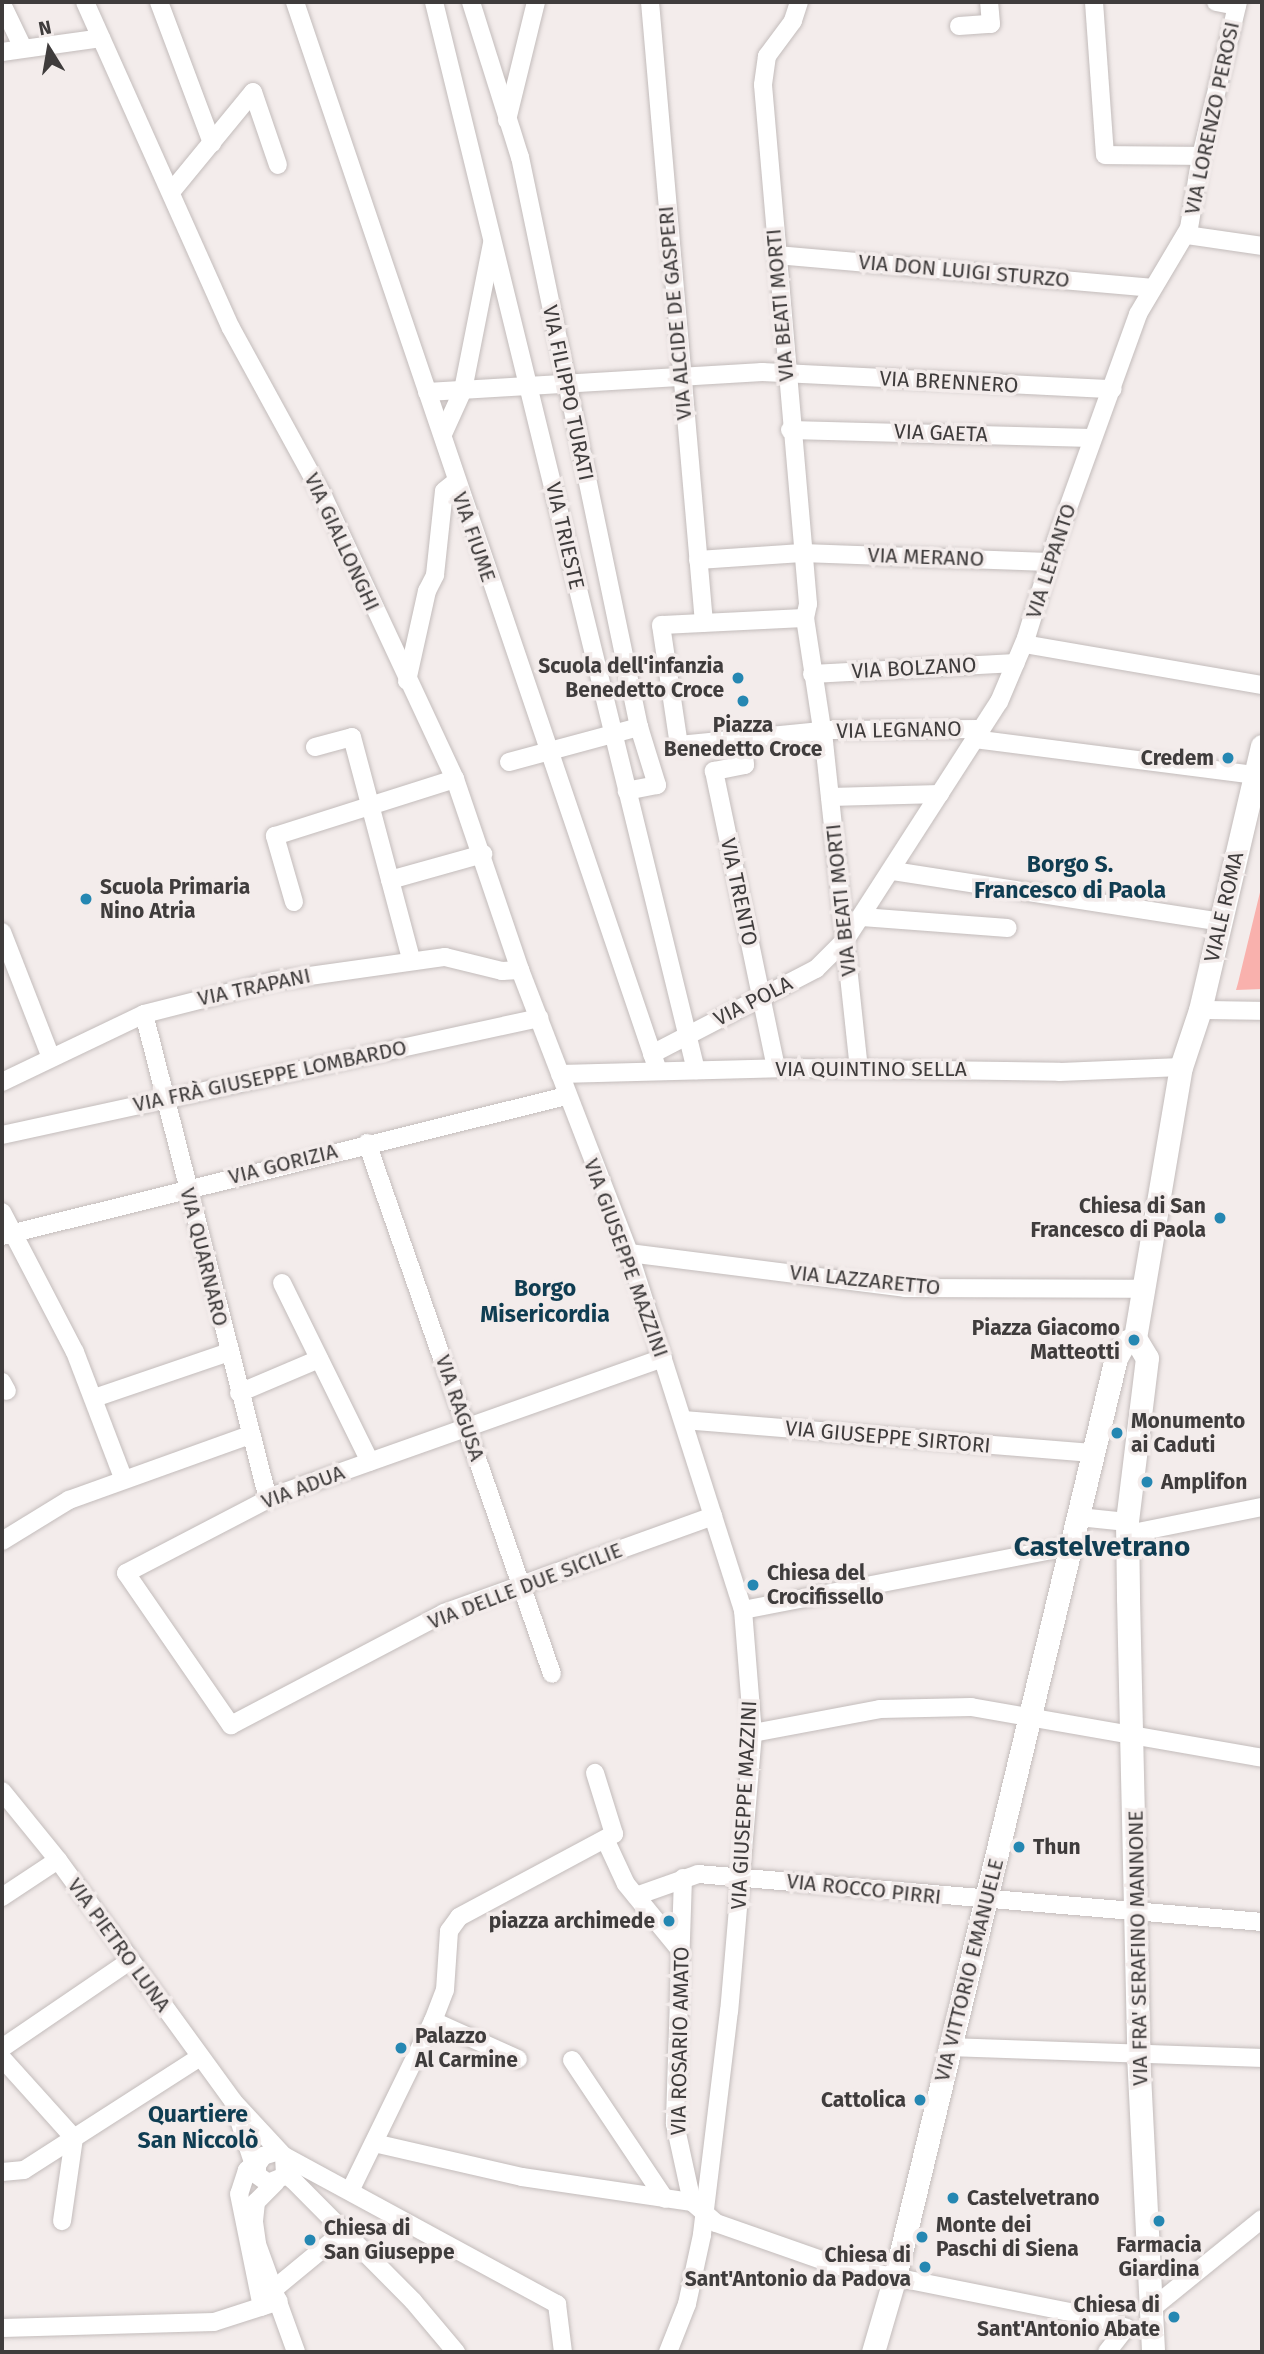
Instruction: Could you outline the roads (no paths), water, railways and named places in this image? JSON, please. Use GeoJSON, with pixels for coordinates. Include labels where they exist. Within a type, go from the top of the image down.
{"type":"FeatureCollection","features":[{"type":"Feature","properties":{"kind":"main road","name":"VIALE ROMA"},"geometry":{"type":"LineString","coordinates":[[1181,1067],[1200,1010],[1262,746]]}},
{"type":"Feature","properties":{"kind":"main road"},"geometry":{"type":"LineString","coordinates":[[1128,1528],[1147,1358],[1135,1338],[1181,1067]]}},
{"type":"Feature","properties":{"kind":"main road"},"geometry":{"type":"LineString","coordinates":[[1073,1546],[1119,1349],[1135,1338]]}},
{"type":"Feature","properties":{"kind":"main road","name":"VIA FRA' SERAFINO MANNONE"},"geometry":{"type":"LineString","coordinates":[[1128,1528],[1139,2054],[1151,2326]]}},
{"type":"Feature","properties":{"kind":"main road","name":"VIA VITTORIO EMANUELE"},"geometry":{"type":"LineString","coordinates":[[873,2352],[895,2277],[1073,1546]]}},
{"type":"Feature","properties":{"kind":"street","name":"VIA GIALLONGHI"},"geometry":{"type":"LineString","coordinates":[[85,2],[231,328],[323,496],[454,779],[484,854],[520,970],[566,1096]]}},
{"type":"Feature","properties":{"kind":"street"},"geometry":{"type":"LineString","coordinates":[[159,2],[212,143]]}},
{"type":"Feature","properties":{"kind":"street","name":"VIA FIUME"},"geometry":{"type":"LineString","coordinates":[[295,2],[443,434],[455,482],[658,1071]]}},
{"type":"Feature","properties":{"kind":"street","name":"VIA TRIESTE"},"geometry":{"type":"LineString","coordinates":[[433,2],[696,1070]]}},
{"type":"Feature","properties":{"kind":"street","name":"VIA FILIPPO TURATI"},"geometry":{"type":"LineString","coordinates":[[471,2],[520,157],[565,384],[639,727],[657,785],[626,791]]}},
{"type":"Feature","properties":{"kind":"street"},"geometry":{"type":"LineString","coordinates":[[507,120],[536,2]]}},
{"type":"Feature","properties":{"kind":"street","name":"VIA ALCIDE DE GASPERI"},"geometry":{"type":"LineString","coordinates":[[650,2],[680,378],[704,623]]}},
{"type":"Feature","properties":{"kind":"street","name":"VIA BEATI MORTI"},"geometry":{"type":"LineString","coordinates":[[799,2],[763,69],[805,618]]}},
{"type":"Feature","properties":{"kind":"street"},"geometry":{"type":"LineString","coordinates":[[959,26],[990,24],[989,2]]}},
{"type":"Feature","properties":{"kind":"street"},"geometry":{"type":"LineString","coordinates":[[1094,2],[1105,155],[1201,156]]}},
{"type":"Feature","properties":{"kind":"street"},"geometry":{"type":"LineString","coordinates":[[1216,2],[1238,4]]}},
{"type":"Feature","properties":{"kind":"street"},"geometry":{"type":"LineString","coordinates":[[2,4],[23,48]]}},
{"type":"Feature","properties":{"kind":"street","name":"VIA LORENZO PEROSI"},"geometry":{"type":"LineString","coordinates":[[1186,235],[1201,156],[1238,4]]}},
{"type":"Feature","properties":{"kind":"street"},"geometry":{"type":"LineString","coordinates":[[2,52],[101,38]]}},
{"type":"Feature","properties":{"kind":"street"},"geometry":{"type":"LineString","coordinates":[[171,192],[253,92],[278,165]]}},
{"type":"Feature","properties":{"kind":"street"},"geometry":{"type":"LineString","coordinates":[[1186,235],[1262,246]]}},
{"type":"Feature","properties":{"kind":"street","name":"VIA LEPANTO"},"geometry":{"type":"LineString","coordinates":[[846,939],[999,702],[1024,644],[1092,438],[1152,288],[1186,235]]}},
{"type":"Feature","properties":{"kind":"street"},"geometry":{"type":"LineString","coordinates":[[443,434],[463,390],[493,238]]}},
{"type":"Feature","properties":{"kind":"street","name":"VIA DON LUIGI STURZO"},"geometry":{"type":"LineString","coordinates":[[777,255],[1152,288]]}},
{"type":"Feature","properties":{"kind":"street","name":"VIA BRENNERO"},"geometry":{"type":"LineString","coordinates":[[427,392],[785,374],[1113,389]]}},
{"type":"Feature","properties":{"kind":"street","name":"VIA GAETA"},"geometry":{"type":"LineString","coordinates":[[790,430],[1092,438]]}},
{"type":"Feature","properties":{"kind":"street"},"geometry":{"type":"LineString","coordinates":[[407,681],[427,591],[435,575],[444,491],[455,482]]}},
{"type":"Feature","properties":{"kind":"street","name":"VIA MERANO"},"geometry":{"type":"LineString","coordinates":[[698,560],[802,553],[1049,562]]}},
{"type":"Feature","properties":{"kind":"street"},"geometry":{"type":"LineString","coordinates":[[805,618],[819,734],[679,745],[661,625],[805,618]]}},
{"type":"Feature","properties":{"kind":"street"},"geometry":{"type":"LineString","coordinates":[[1024,644],[1262,685]]}},
{"type":"Feature","properties":{"kind":"street","name":"VIA BOLZANO"},"geometry":{"type":"LineString","coordinates":[[812,674],[1016,663]]}},
{"type":"Feature","properties":{"kind":"street"},"geometry":{"type":"LineString","coordinates":[[509,762],[639,727]]}},
{"type":"Feature","properties":{"kind":"street","name":"VIA LEGNANO"},"geometry":{"type":"LineString","coordinates":[[819,734],[831,730],[977,734],[1255,775]]}},
{"type":"Feature","properties":{"kind":"street","name":"VIA BEATI MORTI"},"geometry":{"type":"LineString","coordinates":[[819,734],[830,797],[859,1068]]}},
{"type":"Feature","properties":{"kind":"street"},"geometry":{"type":"LineString","coordinates":[[314,747],[352,737],[411,958]]}},
{"type":"Feature","properties":{"kind":"street","name":"VIA TRENTO"},"geometry":{"type":"LineString","coordinates":[[743,742],[745,765],[714,771],[776,1068]]}},
{"type":"Feature","properties":{"kind":"street"},"geometry":{"type":"LineString","coordinates":[[294,902],[275,836],[454,779]]}},
{"type":"Feature","properties":{"kind":"street"},"geometry":{"type":"LineString","coordinates":[[830,797],[940,793]]}},
{"type":"Feature","properties":{"kind":"street"},"geometry":{"type":"LineString","coordinates":[[390,880],[484,854]]}},
{"type":"Feature","properties":{"kind":"street"},"geometry":{"type":"LineString","coordinates":[[893,870],[1221,922]]}},
{"type":"Feature","properties":{"kind":"street"},"geometry":{"type":"LineString","coordinates":[[862,917],[1008,928]]}},
{"type":"Feature","properties":{"kind":"street"},"geometry":{"type":"LineString","coordinates":[[3,937],[50,1055]]}},
{"type":"Feature","properties":{"kind":"street","name":"VIA POLA"},"geometry":{"type":"LineString","coordinates":[[652,1054],[816,969],[846,939]]}},
{"type":"Feature","properties":{"kind":"street","name":"VIA TRAPANI"},"geometry":{"type":"LineString","coordinates":[[2,1082],[50,1055],[144,1014],[274,981],[411,958],[445,957],[502,971],[520,970]]}},
{"type":"Feature","properties":{"kind":"street"},"geometry":{"type":"LineString","coordinates":[[1200,1010],[1262,1012]]}},
{"type":"Feature","properties":{"kind":"street","name":"VIA QUARNARO"},"geometry":{"type":"LineString","coordinates":[[144,1014],[186,1188],[268,1499]]}},
{"type":"Feature","properties":{"kind":"street","name":"VIA FRÀ GIUSEPPE LOMBARDO"},"geometry":{"type":"LineString","coordinates":[[2,1135],[539,1018]]}},
{"type":"Feature","properties":{"kind":"street","name":"VIA QUINTINO SELLA"},"geometry":{"type":"LineString","coordinates":[[560,1074],[776,1068],[1059,1072],[1181,1067]]}},
{"type":"Feature","properties":{"kind":"street","name":"VIA GORIZIA"},"geometry":{"type":"LineString","coordinates":[[7,1233],[566,1096]]}},
{"type":"Feature","properties":{"kind":"street","name":"VIA GIUSEPPE MAZZINI"},"geometry":{"type":"LineString","coordinates":[[566,1096],[629,1253],[743,1610],[753,1733],[729,2011],[697,2204]]}},
{"type":"Feature","properties":{"kind":"street","name":"VIA RAGUSA"},"geometry":{"type":"LineString","coordinates":[[367,1143],[552,1674]]}},
{"type":"Feature","properties":{"kind":"street"},"geometry":{"type":"LineString","coordinates":[[2,1212],[7,1233],[94,1398],[123,1478]]}},
{"type":"Feature","properties":{"kind":"street","name":"VIA LAZZARETTO"},"geometry":{"type":"LineString","coordinates":[[629,1253],[905,1288],[1144,1289]]}},
{"type":"Feature","properties":{"kind":"street"},"geometry":{"type":"LineString","coordinates":[[282,1283],[369,1462]]}},
{"type":"Feature","properties":{"kind":"street"},"geometry":{"type":"LineString","coordinates":[[94,1398],[229,1352]]}},
{"type":"Feature","properties":{"kind":"street"},"geometry":{"type":"LineString","coordinates":[[239,1393],[319,1359]]}},
{"type":"Feature","properties":{"kind":"street","name":"VIA ADUA"},"geometry":{"type":"LineString","coordinates":[[231,1725],[126,1573],[268,1499],[663,1359]]}},
{"type":"Feature","properties":{"kind":"street","name":"VIA GIUSEPPE SIRTORI"},"geometry":{"type":"LineString","coordinates":[[683,1420],[1093,1453]]}},
{"type":"Feature","properties":{"kind":"street"},"geometry":{"type":"LineString","coordinates":[[2,1541],[69,1500],[123,1478],[250,1435]]}},
{"type":"Feature","properties":{"kind":"street"},"geometry":{"type":"LineString","coordinates":[[1079,1517],[1128,1528],[1262,1507]]}},
{"type":"Feature","properties":{"kind":"street","name":"VIA DELLE DUE SICILIE"},"geometry":{"type":"LineString","coordinates":[[231,1725],[444,1613],[713,1516]]}},
{"type":"Feature","properties":{"kind":"street"},"geometry":{"type":"LineString","coordinates":[[743,1610],[1073,1546]]}},
{"type":"Feature","properties":{"kind":"street"},"geometry":{"type":"LineString","coordinates":[[753,1733],[924,1705],[1031,1718],[1262,1758]]}},
{"type":"Feature","properties":{"kind":"street"},"geometry":{"type":"LineString","coordinates":[[351,2189],[433,2021],[445,1990],[449,1931],[472,1908],[606,1841],[614,1834],[595,1773]]}},
{"type":"Feature","properties":{"kind":"street","name":"VIA PIETRO LUNA"},"geometry":{"type":"LineString","coordinates":[[2,1791],[58,1860],[233,2101],[274,2168]]}},
{"type":"Feature","properties":{"kind":"street"},"geometry":{"type":"LineString","coordinates":[[606,1841],[636,1896],[680,1950]]}},
{"type":"Feature","properties":{"kind":"street"},"geometry":{"type":"LineString","coordinates":[[2,1897],[58,1860]]}},
{"type":"Feature","properties":{"kind":"street","name":"VIA ROCCO PIRRI"},"geometry":{"type":"LineString","coordinates":[[636,1896],[683,1878],[741,1876],[986,1901],[1262,1922]]}},
{"type":"Feature","properties":{"kind":"street","name":"VIA ROSARIO AMATO"},"geometry":{"type":"LineString","coordinates":[[683,1878],[675,2124],[697,2204]]}},
{"type":"Feature","properties":{"kind":"street"},"geometry":{"type":"LineString","coordinates":[[2,2048],[131,1960]]}},
{"type":"Feature","properties":{"kind":"street"},"geometry":{"type":"LineString","coordinates":[[433,2021],[518,2059]]}},
{"type":"Feature","properties":{"kind":"street"},"geometry":{"type":"LineString","coordinates":[[950,2047],[1262,2058]]}},
{"type":"Feature","properties":{"kind":"street"},"geometry":{"type":"LineString","coordinates":[[2,2172],[24,2170],[200,2057]]}},
{"type":"Feature","properties":{"kind":"street"},"geometry":{"type":"LineString","coordinates":[[2,2058],[74,2138]]}},
{"type":"Feature","properties":{"kind":"street"},"geometry":{"type":"LineString","coordinates":[[572,2060],[665,2199]]}},
{"type":"Feature","properties":{"kind":"street","name":"VIA PIETRO LUNA"},"geometry":{"type":"LineString","coordinates":[[233,2101],[274,2168]]}},
{"type":"Feature","properties":{"kind":"street"},"geometry":{"type":"LineString","coordinates":[[62,2221],[74,2138]]}},
{"type":"Feature","properties":{"kind":"street"},"geometry":{"type":"LineString","coordinates":[[374,2143],[522,2177],[697,2204],[716,2223],[778,2247],[895,2277],[1099,2318],[1126,2328],[1151,2326],[1262,2219]]}},
{"type":"Feature","properties":{"kind":"street"},"geometry":{"type":"LineString","coordinates":[[274,2168],[326,2175]]}},
{"type":"Feature","properties":{"kind":"street"},"geometry":{"type":"LineString","coordinates":[[274,2168],[413,2301],[456,2352]]}},
{"type":"Feature","properties":{"kind":"street"},"geometry":{"type":"LineString","coordinates":[[271,2299],[254,2222],[257,2202],[274,2168]]}},
{"type":"Feature","properties":{"kind":"street"},"geometry":{"type":"LineString","coordinates":[[296,2352],[271,2299],[239,2194],[274,2168],[326,2175],[557,2304],[563,2352]]}},
{"type":"Feature","properties":{"kind":"street"},"geometry":{"type":"LineString","coordinates":[[668,2352],[687,2304],[702,2235],[697,2204]]}},
{"type":"Feature","properties":{"kind":"street"},"geometry":{"type":"LineString","coordinates":[[2,2328],[214,2322],[271,2299],[342,2232]]}},
{"type":"Feature","properties":{"kind":"street"},"geometry":{"type":"LineString","coordinates":[[1107,2352],[1126,2328]]}},
{"type":"Feature","properties":{"kind":"place","name":"Scuola dell'infanzia Benedetto Croce"},"geometry":{"type":"Point","coordinates":[738,678]}},
{"type":"Feature","properties":{"kind":"place","name":"Piazza Benedetto Croce"},"geometry":{"type":"Point","coordinates":[743,701]}},
{"type":"Feature","properties":{"kind":"place","name":"Credem"},"geometry":{"type":"Point","coordinates":[1228,758]}},
{"type":"Feature","properties":{"kind":"place","name":"Scuola Primaria Nino Atria"},"geometry":{"type":"Point","coordinates":[86,899]}},
{"type":"Feature","properties":{"kind":"place","name":"Chiesa di San Francesco di Paola"},"geometry":{"type":"Point","coordinates":[1220,1218]}},
{"type":"Feature","properties":{"kind":"place","name":"Piazza Giacomo Matteotti"},"geometry":{"type":"Point","coordinates":[1134,1340]}},
{"type":"Feature","properties":{"kind":"place","name":"Monumento ai Caduti"},"geometry":{"type":"Point","coordinates":[1117,1433]}},
{"type":"Feature","properties":{"kind":"place","name":"Amplifon"},"geometry":{"type":"Point","coordinates":[1147,1482]}},
{"type":"Feature","properties":{"kind":"place","name":"Chiesa del Crocifissello"},"geometry":{"type":"Point","coordinates":[753,1585]}},
{"type":"Feature","properties":{"kind":"place","name":"Thun"},"geometry":{"type":"Point","coordinates":[1019,1847]}},
{"type":"Feature","properties":{"kind":"place","name":"piazza archimede"},"geometry":{"type":"Point","coordinates":[669,1921]}},
{"type":"Feature","properties":{"kind":"place","name":"Palazzo Al Carmine"},"geometry":{"type":"Point","coordinates":[401,2048]}},
{"type":"Feature","properties":{"kind":"place","name":"Cattolica"},"geometry":{"type":"Point","coordinates":[920,2100]}},
{"type":"Feature","properties":{"kind":"place","name":"Castelvetrano"},"geometry":{"type":"Point","coordinates":[953,2198]}},
{"type":"Feature","properties":{"kind":"place","name":"Farmacia Giardina"},"geometry":{"type":"Point","coordinates":[1159,2221]}},
{"type":"Feature","properties":{"kind":"place","name":"Monte dei Paschi di Siena"},"geometry":{"type":"Point","coordinates":[922,2237]}},
{"type":"Feature","properties":{"kind":"place","name":"Chiesa di San Giuseppe"},"geometry":{"type":"Point","coordinates":[310,2240]}},
{"type":"Feature","properties":{"kind":"place","name":"Chiesa di Sant'Antonio da Padova"},"geometry":{"type":"Point","coordinates":[925,2267]}},
{"type":"Feature","properties":{"kind":"place","name":"Chiesa di Sant'Antonio Abate"},"geometry":{"type":"Point","coordinates":[1174,2317]}},
{"type":"Feature","properties":{"kind":"district","name":"Borgo S. Francesco di Paola"},"geometry":{"type":"Point","coordinates":[1070,877]}},
{"type":"Feature","properties":{"kind":"district","name":"Borgo Misericordia"},"geometry":{"type":"Point","coordinates":[545,1301]}},
{"type":"Feature","properties":{"kind":"district","name":"Castelvetrano"},"geometry":{"type":"Point","coordinates":[1102,1547]}},
{"type":"Feature","properties":{"kind":"district","name":"Quartiere San Niccolò"},"geometry":{"type":"Point","coordinates":[198,2127]}}]}
